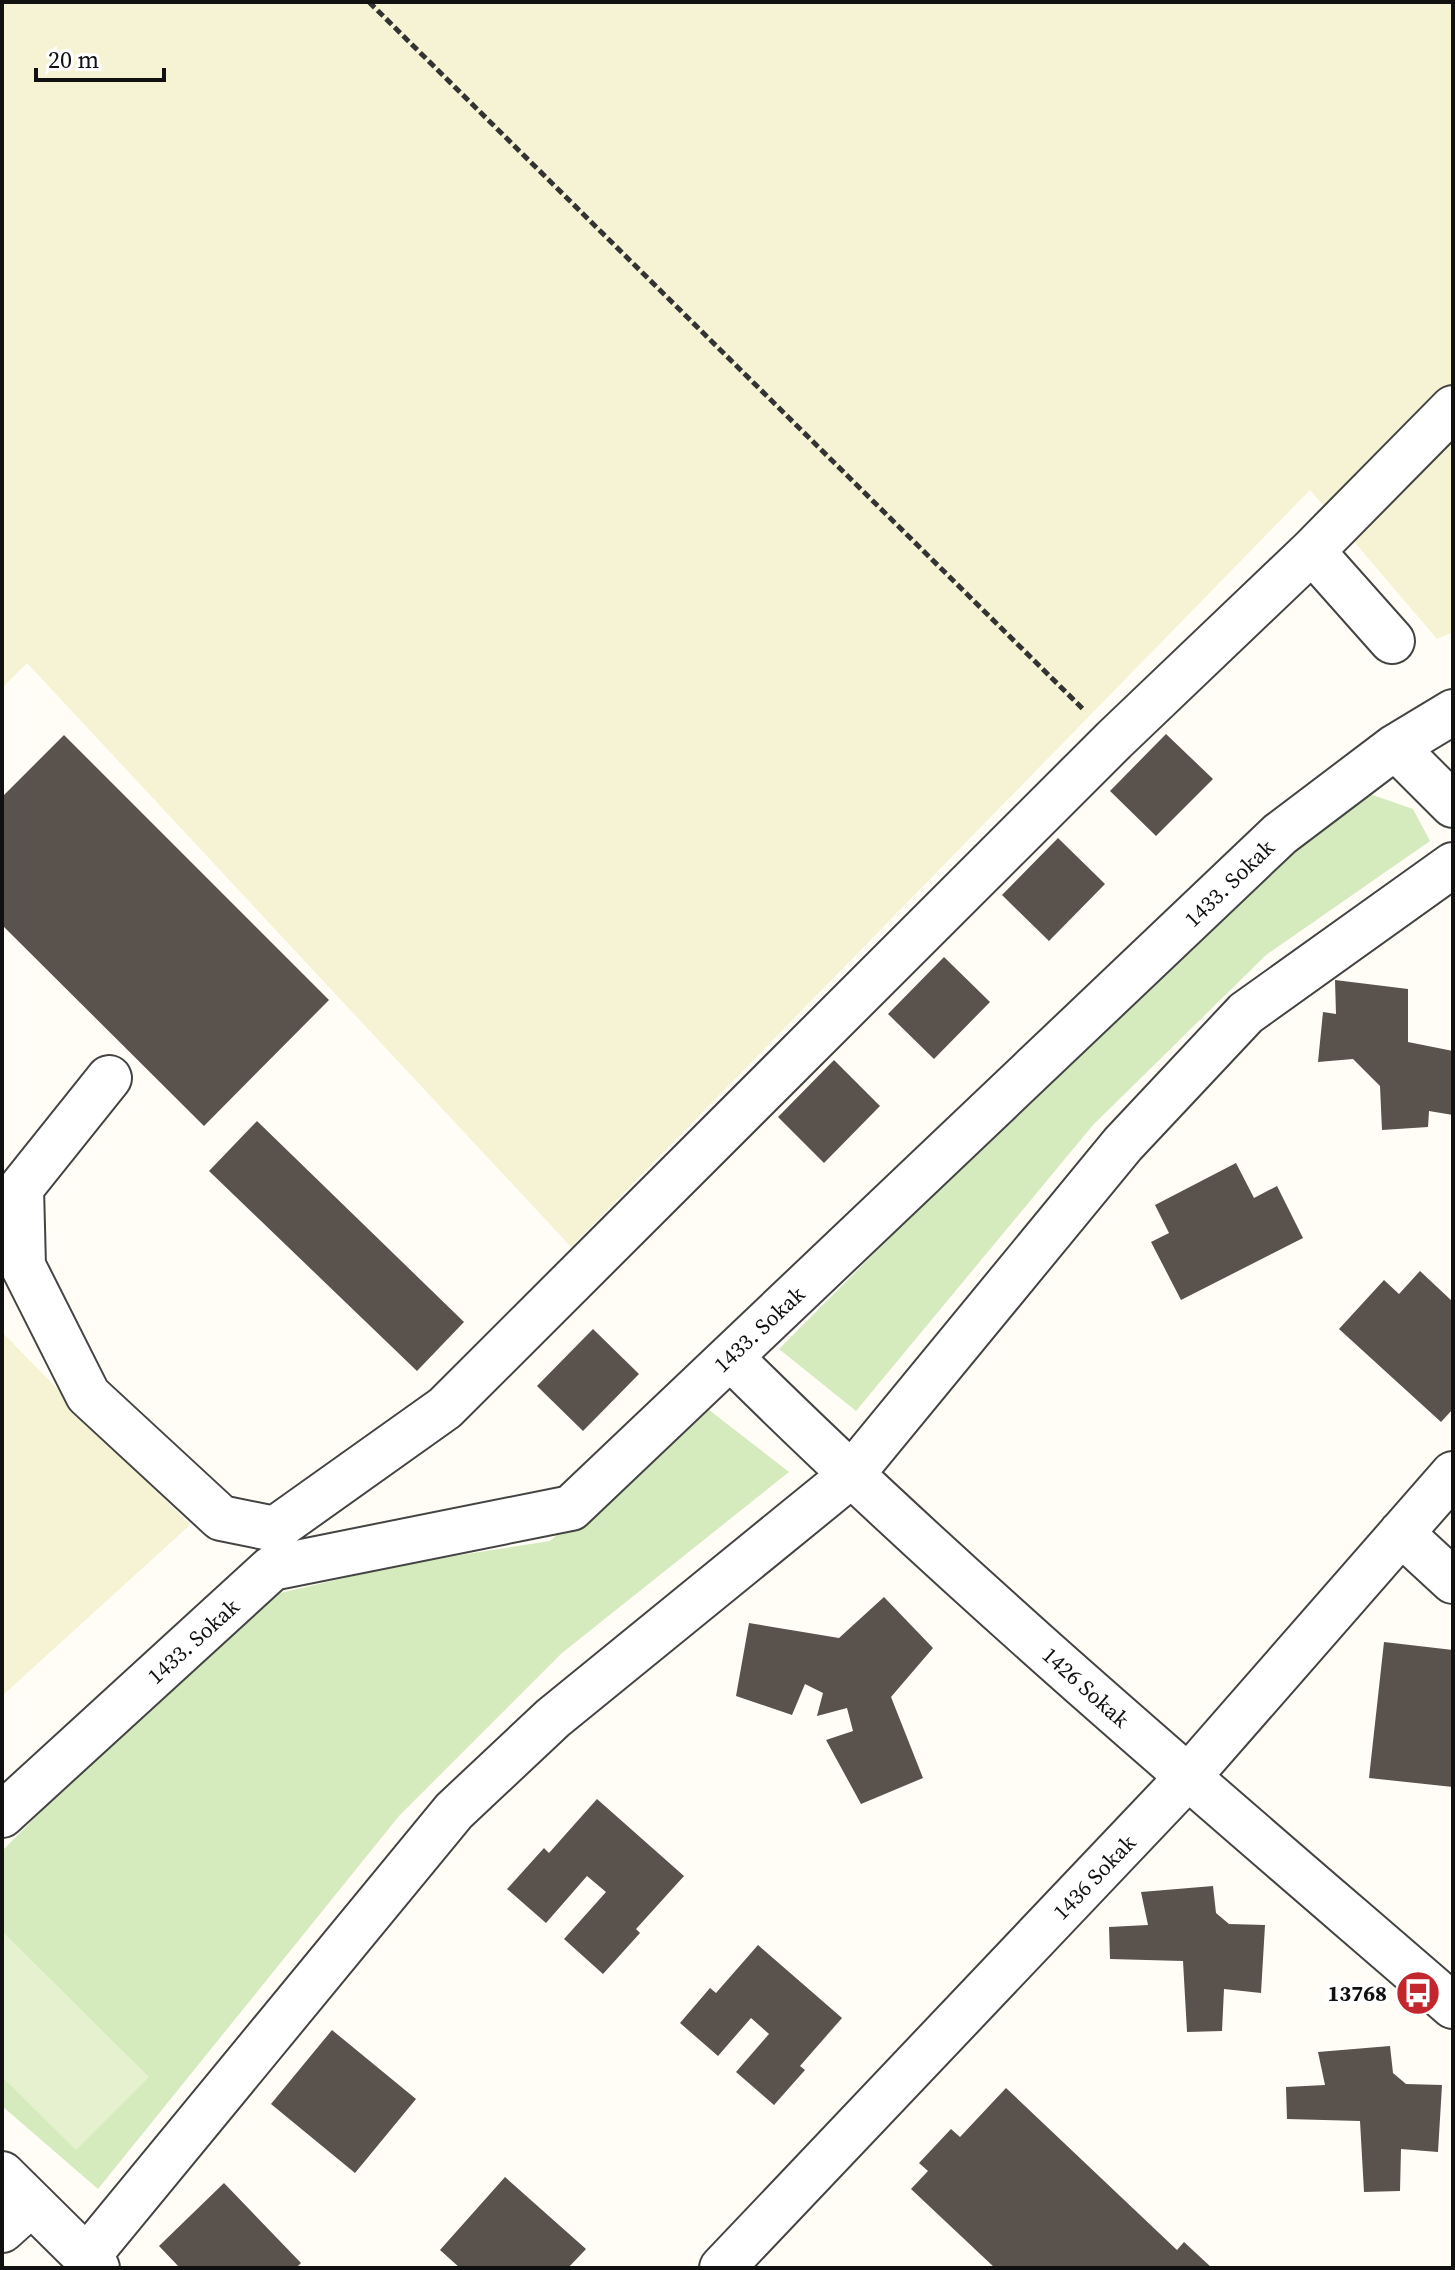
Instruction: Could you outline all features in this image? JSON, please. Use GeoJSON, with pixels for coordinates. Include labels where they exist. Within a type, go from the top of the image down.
{"type":"FeatureCollection","features":[{"type":"Feature","properties":{"kind":"street"},"geometry":{"type":"LineString","coordinates":[[109,1078],[11,1187],[23,1266],[88,1395],[221,1518],[275,1529],[445,1408],[1114,740],[1312,551],[1453,408]]}},
{"type":"Feature","properties":{"kind":"street"},"geometry":{"type":"LineString","coordinates":[[1312,551],[1392,641]]}},
{"type":"Feature","properties":{"kind":"street","name":"1433. Sokak"},"geometry":{"type":"LineString","coordinates":[[2,1815],[272,1568],[571,1508],[1280,834],[1395,747],[1453,712]]}},
{"type":"Feature","properties":{"kind":"street"},"geometry":{"type":"LineString","coordinates":[[1395,747],[1453,805]]}},
{"type":"Feature","properties":{"kind":"street"},"geometry":{"type":"LineString","coordinates":[[12,2203],[92,2263],[454,1811],[553,1718],[850,1476],[1123,1144],[1246,1013],[1453,865]]}},
{"type":"Feature","properties":{"kind":"street","name":"1426 Sokak"},"geometry":{"type":"LineString","coordinates":[[730,1357],[850,1476],[1188,1777],[1453,2006]]}},
{"type":"Feature","properties":{"kind":"street","name":"1436 Sokak"},"geometry":{"type":"LineString","coordinates":[[722,2268],[1188,1777],[1453,1474]]}},
{"type":"Feature","properties":{"kind":"street"},"geometry":{"type":"LineString","coordinates":[[1401,1533],[1453,1581]]}},
{"type":"Feature","properties":{"kind":"path"},"geometry":{"type":"LineString","coordinates":[[369,2],[1114,740]]}},
{"type":"Feature","properties":{"kind":"shaded area"},"geometry":{"type":"Polygon","coordinates":[[[2,2],[1453,2],[1453,632],[1437,639],[1310,490],[571,1247],[27,663],[2,688],[2,2]]]}},
{"type":"Feature","properties":{"kind":"shaded area"},"geometry":{"type":"Polygon","coordinates":[[[2,1332],[190,1525],[2,1696],[2,1332]]]}},
{"type":"Feature","properties":{"kind":"green space"},"geometry":{"type":"Polygon","coordinates":[[[1364,792],[1413,809],[1430,841],[1266,955],[1093,1125],[856,1411],[779,1349],[1308,817],[1364,792]]]}},
{"type":"Feature","properties":{"kind":"green space"},"geometry":{"type":"Polygon","coordinates":[[[700,1403],[789,1472],[562,1653],[399,1816],[98,2189],[2,2106],[2,1851],[229,1621],[280,1593],[409,1563],[550,1541],[700,1403]]]}},
{"type":"Feature","properties":{"kind":"green space"},"geometry":{"type":"Polygon","coordinates":[[[2,1931],[149,2077],[76,2150],[2,2077],[2,1931]]]}},
{"type":"Feature","properties":{"kind":"building"},"geometry":{"type":"Polygon","coordinates":[[[1166,734],[1213,779],[1156,836],[1110,791],[1166,734]]]}},
{"type":"Feature","properties":{"kind":"building"},"geometry":{"type":"Polygon","coordinates":[[[64,735],[329,1000],[204,1126],[2,925],[2,797],[64,735]]]}},
{"type":"Feature","properties":{"kind":"building"},"geometry":{"type":"Polygon","coordinates":[[[1058,838],[1105,884],[1049,941],[1002,895],[1058,838]]]}},
{"type":"Feature","properties":{"kind":"building"},"geometry":{"type":"Polygon","coordinates":[[[944,957],[990,1002],[934,1059],[888,1014],[944,957]]]}},
{"type":"Feature","properties":{"kind":"building"},"geometry":{"type":"Polygon","coordinates":[[[1335,980],[1408,989],[1408,1042],[1453,1051],[1453,1115],[1429,1111],[1428,1127],[1382,1130],[1380,1086],[1353,1059],[1318,1062],[1323,1012],[1336,1014],[1335,980]]]}},
{"type":"Feature","properties":{"kind":"building"},"geometry":{"type":"Polygon","coordinates":[[[834,1060],[880,1106],[824,1163],[778,1117],[834,1060]]]}},
{"type":"Feature","properties":{"kind":"building"},"geometry":{"type":"Polygon","coordinates":[[[257,1121],[464,1322],[417,1371],[209,1171],[257,1121]]]}},
{"type":"Feature","properties":{"kind":"building"},"geometry":{"type":"Polygon","coordinates":[[[1236,1163],[1254,1198],[1277,1186],[1303,1238],[1181,1300],[1151,1242],[1169,1233],[1155,1205],[1236,1163]]]}},
{"type":"Feature","properties":{"kind":"building"},"geometry":{"type":"Polygon","coordinates":[[[1420,1271],[1453,1302],[1453,1409],[1441,1422],[1339,1329],[1384,1280],[1399,1294],[1420,1271]]]}},
{"type":"Feature","properties":{"kind":"building"},"geometry":{"type":"Polygon","coordinates":[[[593,1329],[639,1374],[583,1431],[537,1386],[593,1329]]]}},
{"type":"Feature","properties":{"kind":"building"},"geometry":{"type":"Polygon","coordinates":[[[884,1597],[933,1648],[891,1697],[923,1778],[861,1804],[826,1740],[853,1731],[847,1708],[817,1716],[823,1693],[805,1684],[792,1715],[736,1696],[749,1623],[839,1638],[884,1597]]]}},
{"type":"Feature","properties":{"kind":"building"},"geometry":{"type":"Polygon","coordinates":[[[1384,1642],[1453,1650],[1453,1787],[1369,1778],[1384,1642]]]}},
{"type":"Feature","properties":{"kind":"building"},"geometry":{"type":"Polygon","coordinates":[[[597,1799],[684,1876],[636,1929],[640,1933],[603,1974],[564,1939],[606,1892],[587,1876],[546,1923],[507,1889],[544,1848],[549,1853],[597,1799]]]}},
{"type":"Feature","properties":{"kind":"building"},"geometry":{"type":"Polygon","coordinates":[[[1213,1886],[1216,1913],[1229,1924],[1265,1925],[1261,1993],[1224,1989],[1222,2031],[1187,2032],[1183,1961],[1110,1959],[1109,1927],[1148,1925],[1141,1892],[1213,1886]]]}},
{"type":"Feature","properties":{"kind":"building"},"geometry":{"type":"Polygon","coordinates":[[[758,1945],[842,2018],[800,2066],[805,2070],[774,2105],[736,2072],[769,2034],[751,2018],[718,2056],[680,2023],[710,1988],[716,1993],[758,1945]]]}},
{"type":"Feature","properties":{"kind":"building"},"geometry":{"type":"Polygon","coordinates":[[[332,2030],[416,2099],[355,2173],[271,2104],[332,2030]]]}},
{"type":"Feature","properties":{"kind":"building"},"geometry":{"type":"Polygon","coordinates":[[[1390,2046],[1393,2073],[1406,2084],[1442,2085],[1438,2152],[1401,2149],[1400,2191],[1364,2192],[1360,2121],[1287,2119],[1286,2087],[1325,2085],[1318,2052],[1390,2046]]]}},
{"type":"Feature","properties":{"kind":"building"},"geometry":{"type":"Polygon","coordinates":[[[1006,2088],[1177,2250],[1184,2242],[1212,2268],[995,2268],[911,2189],[928,2171],[919,2163],[951,2129],[960,2137],[1006,2088]]]}},
{"type":"Feature","properties":{"kind":"building"},"geometry":{"type":"Polygon","coordinates":[[[505,2177],[586,2249],[568,2268],[460,2268],[440,2250],[505,2177]]]}},
{"type":"Feature","properties":{"kind":"building"},"geometry":{"type":"Polygon","coordinates":[[[224,2183],[301,2263],[296,2268],[180,2268],[159,2246],[224,2183]]]}},
{"type":"Feature","properties":{"kind":"place","name":"13768"},"geometry":{"type":"Point","coordinates":[1418,1993]}}]}
